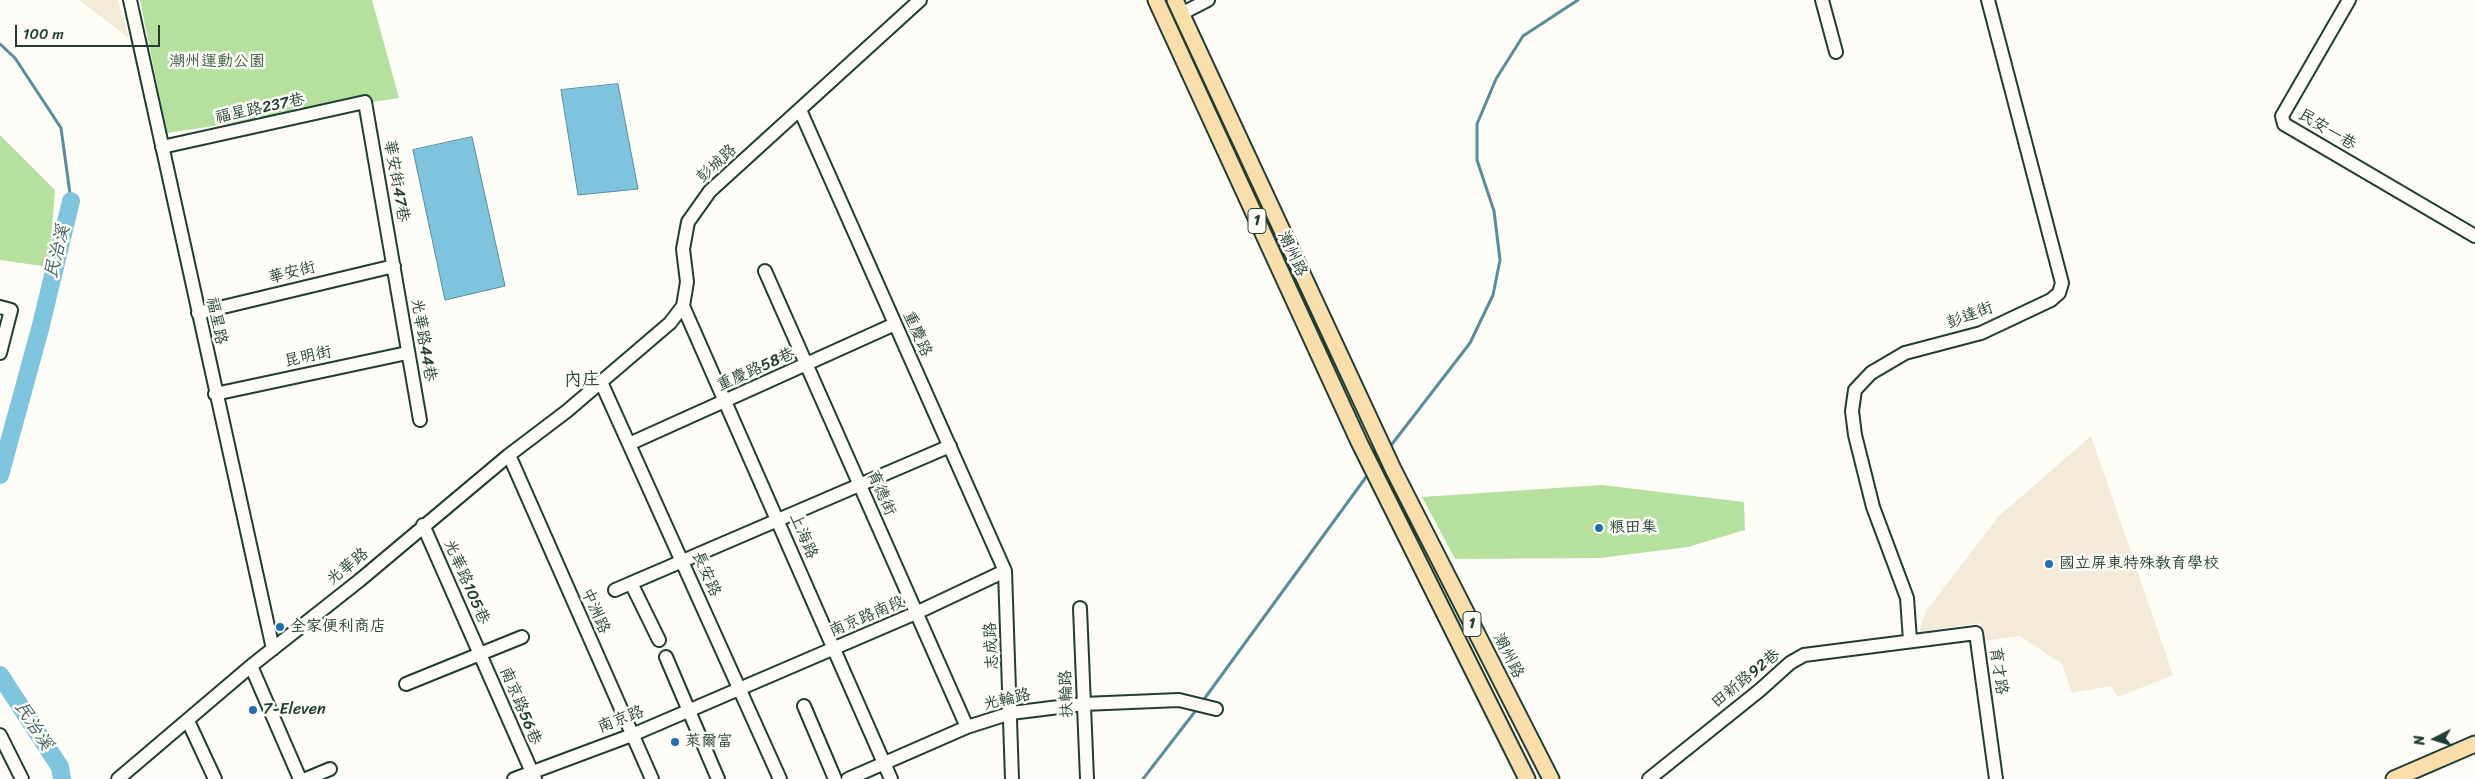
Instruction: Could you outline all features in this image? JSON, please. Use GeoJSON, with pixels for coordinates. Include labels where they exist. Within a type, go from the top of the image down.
{"type":"FeatureCollection","features":[{"type":"Feature","properties":{"kind":"main road","name":"潮州路"},"geometry":{"type":"LineString","coordinates":[[1156,0],[1358,442],[1527,779]]}},
{"type":"Feature","properties":{"kind":"main road","name":"潮州路"},"geometry":{"type":"LineString","coordinates":[[1178,7],[1393,469],[1551,779]]}},
{"type":"Feature","properties":{"kind":"main road"},"geometry":{"type":"LineString","coordinates":[[2394,779],[2475,744]]}},
{"type":"Feature","properties":{"kind":"street","name":"福星路"},"geometry":{"type":"LineString","coordinates":[[130,0],[273,649]]}},
{"type":"Feature","properties":{"kind":"street","name":"彭城路"},"geometry":{"type":"LineString","coordinates":[[683,306],[687,282],[683,249],[688,222],[710,191],[920,0]]}},
{"type":"Feature","properties":{"kind":"street"},"geometry":{"type":"LineString","coordinates":[[1178,7],[1208,0]]}},
{"type":"Feature","properties":{"kind":"street"},"geometry":{"type":"LineString","coordinates":[[1822,0],[1836,52]]}},
{"type":"Feature","properties":{"kind":"street","name":"彭達街"},"geometry":{"type":"LineString","coordinates":[[1910,640],[1907,598],[1873,507],[1855,435],[1852,411],[1855,390],[1871,373],[1906,353],[1981,333],[2051,300],[2059,293],[2062,283],[1988,0]]}},
{"type":"Feature","properties":{"kind":"street","name":"民安一巷"},"geometry":{"type":"LineString","coordinates":[[2347,1],[2282,116],[2284,124],[2475,236]]}},
{"type":"Feature","properties":{"kind":"street","name":"福星路237巷"},"geometry":{"type":"LineString","coordinates":[[162,147],[365,102]]}},
{"type":"Feature","properties":{"kind":"street","name":"華安街47巷"},"geometry":{"type":"LineString","coordinates":[[365,102],[394,266]]}},
{"type":"Feature","properties":{"kind":"street","name":"重慶路"},"geometry":{"type":"LineString","coordinates":[[800,110],[1005,571]]}},
{"type":"Feature","properties":{"kind":"street","name":"華安街"},"geometry":{"type":"LineString","coordinates":[[198,313],[394,266]]}},
{"type":"Feature","properties":{"kind":"street","name":"光華路44巷"},"geometry":{"type":"LineString","coordinates":[[394,266],[407,353],[420,420]]}},
{"type":"Feature","properties":{"kind":"street","name":"育德街"},"geometry":{"type":"LineString","coordinates":[[765,271],[967,728]]}},
{"type":"Feature","properties":{"kind":"street"},"geometry":{"type":"LineString","coordinates":[[601,382],[670,323],[683,306]]}},
{"type":"Feature","properties":{"kind":"street","name":"上海路"},"geometry":{"type":"LineString","coordinates":[[683,306],[891,779]]}},
{"type":"Feature","properties":{"kind":"street"},"geometry":{"type":"LineString","coordinates":[[0,307],[11,310],[0,353]]}},
{"type":"Feature","properties":{"kind":"street","name":"重慶路58巷"},"geometry":{"type":"LineString","coordinates":[[629,444],[895,324]]}},
{"type":"Feature","properties":{"kind":"street","name":"昆明街"},"geometry":{"type":"LineString","coordinates":[[216,394],[407,353]]}},
{"type":"Feature","properties":{"kind":"street","name":"長安路"},"geometry":{"type":"LineString","coordinates":[[601,382],[780,779]]}},
{"type":"Feature","properties":{"kind":"street","name":"光華路"},"geometry":{"type":"LineString","coordinates":[[118,779],[251,666],[360,580],[423,525],[601,382]]}},
{"type":"Feature","properties":{"kind":"street"},"geometry":{"type":"LineString","coordinates":[[615,590],[950,446]]}},
{"type":"Feature","properties":{"kind":"street","name":"中洲路"},"geometry":{"type":"LineString","coordinates":[[509,455],[652,779]]}},
{"type":"Feature","properties":{"kind":"street","name":"光華路105巷"},"geometry":{"type":"LineString","coordinates":[[423,525],[479,653]]}},
{"type":"Feature","properties":{"kind":"street","name":"南京路南段"},"geometry":{"type":"LineString","coordinates":[[739,687],[916,613],[1005,571]]}},
{"type":"Feature","properties":{"kind":"street","name":"志成路"},"geometry":{"type":"LineString","coordinates":[[1005,571],[1012,779]]}},
{"type":"Feature","properties":{"kind":"street"},"geometry":{"type":"LineString","coordinates":[[631,583],[659,640]]}},
{"type":"Feature","properties":{"kind":"street","name":"扶輪路"},"geometry":{"type":"LineString","coordinates":[[1080,608],[1087,779]]}},
{"type":"Feature","properties":{"kind":"street","name":"育才路"},"geometry":{"type":"LineString","coordinates":[[1910,640],[1976,633],[1996,779]]}},
{"type":"Feature","properties":{"kind":"street"},"geometry":{"type":"LineString","coordinates":[[406,684],[522,637]]}},
{"type":"Feature","properties":{"kind":"street","name":"田新路92巷"},"geometry":{"type":"LineString","coordinates":[[1649,779],[1760,690],[1790,663],[1804,655],[1910,640]]}},
{"type":"Feature","properties":{"kind":"street","name":"南京路56巷"},"geometry":{"type":"LineString","coordinates":[[479,653],[533,775]]}},
{"type":"Feature","properties":{"kind":"street"},"geometry":{"type":"LineString","coordinates":[[666,657],[718,779]]}},
{"type":"Feature","properties":{"kind":"street"},"geometry":{"type":"LineString","coordinates":[[251,666],[300,779]]}},
{"type":"Feature","properties":{"kind":"street","name":"南京路"},"geometry":{"type":"LineString","coordinates":[[514,779],[533,775],[632,735],[739,687]]}},
{"type":"Feature","properties":{"kind":"street","name":"光輪路"},"geometry":{"type":"LineString","coordinates":[[848,779],[967,728],[1011,713],[1083,704],[1184,700],[1211,708]]}},
{"type":"Feature","properties":{"kind":"street"},"geometry":{"type":"LineString","coordinates":[[804,706],[835,779]]}},
{"type":"Feature","properties":{"kind":"street"},"geometry":{"type":"LineString","coordinates":[[188,721],[215,779]]}},
{"type":"Feature","properties":{"kind":"street"},"geometry":{"type":"LineString","coordinates":[[0,735],[22,779]]}},
{"type":"Feature","properties":{"kind":"street"},"geometry":{"type":"LineString","coordinates":[[306,779],[330,769]]}},
{"type":"Feature","properties":{"kind":"shaded area"},"geometry":{"type":"Polygon","coordinates":[[[79,0],[118,0],[129,38],[79,0]]]}},
{"type":"Feature","properties":{"kind":"shaded area","name":"國立屏東特殊教育學校"},"geometry":{"type":"Polygon","coordinates":[[[2091,436],[2173,675],[2118,697],[2111,686],[2072,693],[2062,664],[2020,636],[1983,641],[1980,623],[1919,632],[1926,611],[1999,516],[2091,436]]]}},
{"type":"Feature","properties":{"kind":"green space","name":"潮州運動公園"},"geometry":{"type":"Polygon","coordinates":[[[140,0],[372,0],[399,98],[167,133],[140,0]]]}},
{"type":"Feature","properties":{"kind":"green space"},"geometry":{"type":"Polygon","coordinates":[[[0,135],[55,190],[49,267],[0,260],[0,135]]]}},
{"type":"Feature","properties":{"kind":"green space"},"geometry":{"type":"Polygon","coordinates":[[[1601,485],[1744,502],[1745,530],[1688,547],[1600,558],[1455,559],[1422,497],[1601,485]]]}},
{"type":"Feature","properties":{"kind":"water"},"geometry":{"type":"Polygon","coordinates":[[[618,84],[638,189],[578,195],[561,90],[618,84]]]}},
{"type":"Feature","properties":{"kind":"water"},"geometry":{"type":"Polygon","coordinates":[[[472,137],[505,286],[445,300],[413,150],[472,137]]]}},
{"type":"Feature","properties":{"kind":"waterway"},"geometry":{"type":"LineString","coordinates":[[1389,448],[1470,343],[1493,295],[1500,260],[1494,211],[1477,160],[1477,124],[1496,79],[1523,36],[1578,0]]}},
{"type":"Feature","properties":{"kind":"waterway","name":"民治溪"},"geometry":{"type":"LineString","coordinates":[[0,44],[15,58],[61,128],[71,201]]}},
{"type":"Feature","properties":{"kind":"waterway","name":"民治溪"},"geometry":{"type":"LineString","coordinates":[[0,475],[40,329],[71,201]]}},
{"type":"Feature","properties":{"kind":"waterway"},"geometry":{"type":"LineString","coordinates":[[1202,702],[1369,473]]}},
{"type":"Feature","properties":{"kind":"waterway","name":"民治溪"},"geometry":{"type":"LineString","coordinates":[[0,675],[60,767],[62,779]]}},
{"type":"Feature","properties":{"kind":"waterway"},"geometry":{"type":"LineString","coordinates":[[1143,779],[1197,709]]}},
{"type":"Feature","properties":{"kind":"place","name":"粮田集"},"geometry":{"type":"Point","coordinates":[1599,528]}},
{"type":"Feature","properties":{"kind":"place","name":"國立屏東特殊教育學校"},"geometry":{"type":"Point","coordinates":[2049,564]}},
{"type":"Feature","properties":{"kind":"place","name":"全家便利商店"},"geometry":{"type":"Point","coordinates":[280,627]}},
{"type":"Feature","properties":{"kind":"place","name":"7-Eleven"},"geometry":{"type":"Point","coordinates":[253,710]}},
{"type":"Feature","properties":{"kind":"place","name":"萊爾富"},"geometry":{"type":"Point","coordinates":[675,742]}},
{"type":"Feature","properties":{"kind":"district","name":"内庄"},"geometry":{"type":"Point","coordinates":[582,380]}}]}
